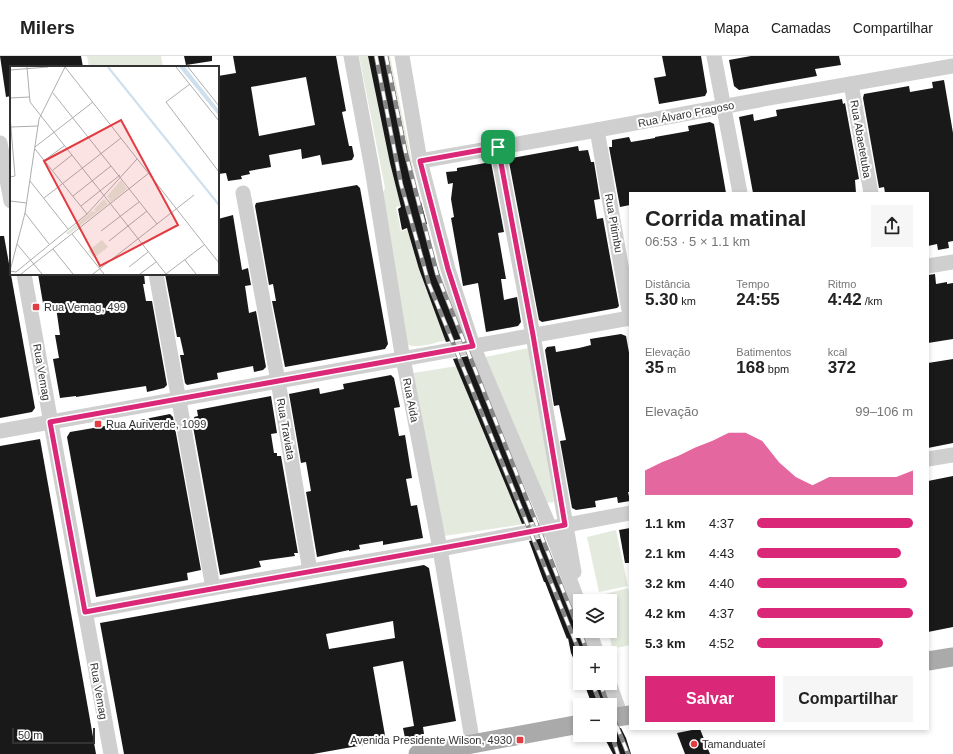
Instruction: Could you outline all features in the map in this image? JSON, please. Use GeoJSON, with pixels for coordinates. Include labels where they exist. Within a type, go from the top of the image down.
{"type":"FeatureCollection","features":[{"type":"Feature","properties":{"kind":"main road"},"geometry":{"type":"LineString","coordinates":[[929,661],[953,657]]}},
{"type":"Feature","properties":{"kind":"main road"},"geometry":{"type":"LineString","coordinates":[[418,754],[573,725]]}},
{"type":"Feature","properties":{"kind":"street","name":"Rua Aida"},"geometry":{"type":"LineString","coordinates":[[351,56],[372,170],[403,358],[440,549],[473,745]]}},
{"type":"Feature","properties":{"kind":"street"},"geometry":{"type":"LineString","coordinates":[[402,56],[420,161],[448,269],[473,346],[550,528],[575,594]]}},
{"type":"Feature","properties":{"kind":"street"},"geometry":{"type":"LineString","coordinates":[[714,56],[740,192]]}},
{"type":"Feature","properties":{"kind":"street","name":"Rua Álvaro Fragoso"},"geometry":{"type":"LineString","coordinates":[[420,161],[852,84],[952,71]]}},
{"type":"Feature","properties":{"kind":"street","name":"Rua Abaetetuba"},"geometry":{"type":"LineString","coordinates":[[852,84],[871,192]]}},
{"type":"Feature","properties":{"kind":"street","name":"Rua Pitimbu"},"geometry":{"type":"LineString","coordinates":[[597,130],[629,311]]}},
{"type":"Feature","properties":{"kind":"street"},"geometry":{"type":"LineString","coordinates":[[0,143],[10,197]]}},
{"type":"Feature","properties":{"kind":"street"},"geometry":{"type":"LineString","coordinates":[[498,147],[533,335],[578,594]]}},
{"type":"Feature","properties":{"kind":"street","name":"Rua Traviata"},"geometry":{"type":"LineString","coordinates":[[243,193],[278,381],[310,572]]}},
{"type":"Feature","properties":{"kind":"street"},"geometry":{"type":"LineString","coordinates":[[929,266],[953,262]]}},
{"type":"Feature","properties":{"kind":"street","name":"Rua Vemag"},"geometry":{"type":"LineString","coordinates":[[24,275],[111,754]]}},
{"type":"Feature","properties":{"kind":"street"},"geometry":{"type":"LineString","coordinates":[[156,275],[180,399],[213,588]]}},
{"type":"Feature","properties":{"kind":"street"},"geometry":{"type":"LineString","coordinates":[[0,431],[629,317]]}},
{"type":"Feature","properties":{"kind":"street"},"geometry":{"type":"LineString","coordinates":[[929,460],[953,455]]}},
{"type":"Feature","properties":{"kind":"street"},"geometry":{"type":"LineString","coordinates":[[85,612],[213,588],[440,549],[629,513]]}},
{"type":"Feature","properties":{"kind":"street"},"geometry":{"type":"LineString","coordinates":[[611,690],[620,716]]}},
{"type":"Feature","properties":{"kind":"shaded area"},"geometry":{"type":"Polygon","coordinates":[[[87,56],[161,56],[163,66],[89,66],[87,56]]]}},
{"type":"Feature","properties":{"kind":"shaded area"},"geometry":{"type":"Polygon","coordinates":[[[359,56],[390,56],[420,201],[396,207],[401,231],[426,225],[438,267],[464,335],[426,345],[411,346],[406,344],[381,197],[385,188],[359,56]]]}},
{"type":"Feature","properties":{"kind":"shaded area"},"geometry":{"type":"Polygon","coordinates":[[[529,348],[554,502],[545,503],[485,357],[529,348]]]}},
{"type":"Feature","properties":{"kind":"shaded area"},"geometry":{"type":"Polygon","coordinates":[[[470,364],[532,523],[444,536],[413,373],[470,364]]]}},
{"type":"Feature","properties":{"kind":"shaded area"},"geometry":{"type":"Polygon","coordinates":[[[616,530],[628,586],[599,592],[587,537],[616,530]]]}},
{"type":"Feature","properties":{"kind":"shaded area"},"geometry":{"type":"Polygon","coordinates":[[[628,588],[629,645],[617,648],[617,646],[612,646],[610,638],[617,638],[617,594],[605,594],[628,588]]]}},
{"type":"Feature","properties":{"kind":"building"},"geometry":{"type":"Polygon","coordinates":[[[0,56],[81,56],[83,66],[10,66],[10,96],[6,97],[0,56]]]}},
{"type":"Feature","properties":{"kind":"building"},"geometry":{"type":"Polygon","coordinates":[[[184,56],[212,56],[212,61],[186,65],[184,56]]]}},
{"type":"Feature","properties":{"kind":"building"},"geometry":{"type":"Polygon","coordinates":[[[233,56],[336,56],[346,111],[342,112],[349,146],[352,146],[354,156],[352,160],[322,165],[320,155],[302,159],[301,149],[269,155],[271,167],[249,171],[250,174],[241,176],[242,179],[228,181],[226,173],[219,174],[219,76],[236,73],[233,56]],[[306,77],[251,87],[259,136],[315,125],[306,77]]]}},
{"type":"Feature","properties":{"kind":"building"},"geometry":{"type":"Polygon","coordinates":[[[368,56],[388,56],[419,203],[421,202],[427,224],[425,224],[438,270],[461,339],[446,342],[419,269],[407,228],[402,230],[398,209],[401,207],[390,163],[368,56]]]}},
{"type":"Feature","properties":{"kind":"building"},"geometry":{"type":"Polygon","coordinates":[[[662,56],[701,56],[707,92],[705,96],[659,104],[654,78],[666,76],[662,56]]]}},
{"type":"Feature","properties":{"kind":"building"},"geometry":{"type":"Polygon","coordinates":[[[751,56],[839,56],[841,65],[815,69],[817,76],[739,90],[734,86],[729,60],[751,56]]]}},
{"type":"Feature","properties":{"kind":"building"},"geometry":{"type":"Polygon","coordinates":[[[944,80],[953,133],[953,241],[948,242],[949,248],[938,250],[937,244],[929,246],[929,192],[885,192],[884,187],[879,188],[863,98],[864,94],[909,86],[910,92],[933,88],[932,82],[944,80]]]}},
{"type":"Feature","properties":{"kind":"building"},"geometry":{"type":"Polygon","coordinates":[[[842,99],[843,104],[845,103],[859,179],[855,180],[856,192],[753,192],[739,117],[753,114],[754,121],[777,116],[776,110],[842,99]]]}},
{"type":"Feature","properties":{"kind":"building"},"geometry":{"type":"Polygon","coordinates":[[[710,122],[714,124],[726,192],[629,192],[629,205],[620,207],[609,147],[612,147],[612,140],[629,137],[631,142],[655,138],[689,131],[688,126],[710,122]]]}},
{"type":"Feature","properties":{"kind":"building"},"geometry":{"type":"Polygon","coordinates":[[[578,146],[579,151],[588,150],[591,162],[594,162],[600,199],[594,200],[597,219],[603,218],[619,306],[617,308],[542,322],[539,320],[509,162],[512,158],[578,146]]]}},
{"type":"Feature","properties":{"kind":"building"},"geometry":{"type":"Polygon","coordinates":[[[491,162],[504,232],[498,233],[506,279],[501,279],[504,300],[517,297],[521,322],[518,326],[486,332],[478,283],[463,286],[451,218],[454,217],[451,199],[453,183],[448,184],[446,172],[457,171],[457,168],[491,162]]]}},
{"type":"Feature","properties":{"kind":"building"},"geometry":{"type":"Polygon","coordinates":[[[357,185],[360,188],[388,344],[385,349],[285,367],[272,301],[276,301],[273,284],[269,285],[255,206],[256,203],[357,185]]]}},
{"type":"Feature","properties":{"kind":"building"},"geometry":{"type":"Polygon","coordinates":[[[233,215],[242,270],[248,268],[251,285],[245,286],[249,313],[256,311],[266,367],[263,370],[254,372],[253,366],[217,373],[218,379],[187,385],[185,383],[180,355],[184,355],[180,337],[177,337],[165,275],[219,275],[219,219],[233,215]]]}},
{"type":"Feature","properties":{"kind":"building"},"geometry":{"type":"Polygon","coordinates":[[[0,236],[4,236],[35,408],[32,412],[0,418],[0,236]]]}},
{"type":"Feature","properties":{"kind":"building"},"geometry":{"type":"Polygon","coordinates":[[[935,274],[936,284],[947,282],[947,284],[953,283],[953,339],[929,343],[929,275],[935,274]]]}},
{"type":"Feature","properties":{"kind":"building"},"geometry":{"type":"Polygon","coordinates":[[[38,275],[144,275],[145,284],[143,284],[146,301],[152,301],[167,385],[164,388],[147,392],[146,386],[76,397],[60,398],[53,359],[59,358],[55,335],[60,335],[56,307],[44,309],[38,275]]]}},
{"type":"Feature","properties":{"kind":"building"},"geometry":{"type":"Polygon","coordinates":[[[621,334],[626,336],[629,352],[629,501],[618,503],[617,497],[595,501],[596,507],[576,510],[572,508],[560,441],[566,440],[559,405],[554,406],[545,350],[547,347],[555,346],[556,352],[579,348],[591,345],[590,339],[621,334]]]}},
{"type":"Feature","properties":{"kind":"building"},"geometry":{"type":"Polygon","coordinates":[[[468,356],[537,521],[522,524],[453,359],[468,356]]]}},
{"type":"Feature","properties":{"kind":"building"},"geometry":{"type":"Polygon","coordinates":[[[953,359],[953,443],[929,448],[929,363],[953,359]]]}},
{"type":"Feature","properties":{"kind":"building"},"geometry":{"type":"Polygon","coordinates":[[[391,375],[394,378],[400,407],[394,408],[399,436],[405,435],[412,478],[406,479],[411,506],[417,505],[423,538],[383,545],[383,541],[359,545],[360,549],[317,557],[306,492],[311,491],[306,462],[301,463],[289,394],[319,388],[320,394],[344,389],[343,384],[391,375]]]}},
{"type":"Feature","properties":{"kind":"building"},"geometry":{"type":"Polygon","coordinates":[[[271,396],[277,433],[271,434],[274,453],[277,453],[277,456],[281,456],[298,553],[294,553],[295,556],[259,561],[261,567],[220,575],[192,421],[195,420],[194,417],[198,416],[197,410],[271,396]]]}},
{"type":"Feature","properties":{"kind":"building"},"geometry":{"type":"Polygon","coordinates":[[[170,414],[173,417],[201,570],[187,573],[188,580],[96,597],[67,437],[70,432],[117,424],[118,428],[141,425],[140,420],[170,414]]]}},
{"type":"Feature","properties":{"kind":"building"},"geometry":{"type":"Polygon","coordinates":[[[40,439],[96,754],[0,754],[0,446],[40,439]]]}},
{"type":"Feature","properties":{"kind":"building"},"geometry":{"type":"Polygon","coordinates":[[[953,476],[953,627],[929,632],[929,481],[953,476]]]}},
{"type":"Feature","properties":{"kind":"building"},"geometry":{"type":"Polygon","coordinates":[[[629,528],[629,563],[625,563],[619,530],[629,528]]]}},
{"type":"Feature","properties":{"kind":"building"},"geometry":{"type":"Polygon","coordinates":[[[544,538],[573,611],[573,638],[582,638],[585,646],[573,646],[573,658],[568,638],[567,639],[529,541],[544,538]]]}},
{"type":"Feature","properties":{"kind":"building"},"geometry":{"type":"Polygon","coordinates":[[[424,565],[429,568],[456,721],[423,727],[424,734],[405,738],[403,728],[414,726],[403,661],[373,667],[386,741],[313,754],[124,754],[100,623],[424,565]],[[393,621],[326,634],[329,649],[395,638],[393,621]]]}},
{"type":"Feature","properties":{"kind":"building"},"geometry":{"type":"Polygon","coordinates":[[[587,690],[602,690],[605,698],[589,698],[587,690]]]}},
{"type":"Feature","properties":{"kind":"building"},"geometry":{"type":"Polygon","coordinates":[[[617,728],[621,728],[631,754],[613,754],[607,742],[617,742],[617,728]]]}},
{"type":"Feature","properties":{"kind":"building","name":"Tamanduateí"},"geometry":{"type":"Polygon","coordinates":[[[700,730],[710,754],[685,754],[677,733],[700,730]]]}},
{"type":"Feature","properties":{"kind":"railway"},"geometry":{"type":"LineString","coordinates":[[376,56],[401,184],[429,284],[577,646]]}},
{"type":"Feature","properties":{"kind":"railway"},"geometry":{"type":"LineString","coordinates":[[386,56],[405,150],[437,274],[585,646]]}},
{"type":"Feature","properties":{"kind":"railway"},"geometry":{"type":"LineString","coordinates":[[595,690],[598,698]]}},
{"type":"Feature","properties":{"kind":"railway"},"geometry":{"type":"LineString","coordinates":[[603,690],[605,698]]}},
{"type":"Feature","properties":{"kind":"railway"},"geometry":{"type":"LineString","coordinates":[[617,726],[628,754]]}},
{"type":"Feature","properties":{"kind":"railway"},"geometry":{"type":"LineString","coordinates":[[614,742],[618,754]]}},
{"type":"Feature","properties":{"kind":"place","name":"Rua Vemag, 499"},"geometry":{"type":"Point","coordinates":[36,307]}},
{"type":"Feature","properties":{"kind":"place","name":"Rua Auriverde, 1099"},"geometry":{"type":"Point","coordinates":[98,424]}},
{"type":"Feature","properties":{"kind":"place","name":"Avenida Presidente Wilson, 4930"},"geometry":{"type":"Point","coordinates":[520,740]}},
{"type":"Feature","properties":{"kind":"place","name":"Tamanduateí"},"geometry":{"type":"Point","coordinates":[694,744]}},
{"type":"Feature","properties":{"kind":"route"},"geometry":{"type":"LineString","coordinates":[[498,147],[533,335],[565,525],[440,549],[213,588],[85,612],[50,422],[473,346],[448,269],[420,161],[498,147]]}}]}
